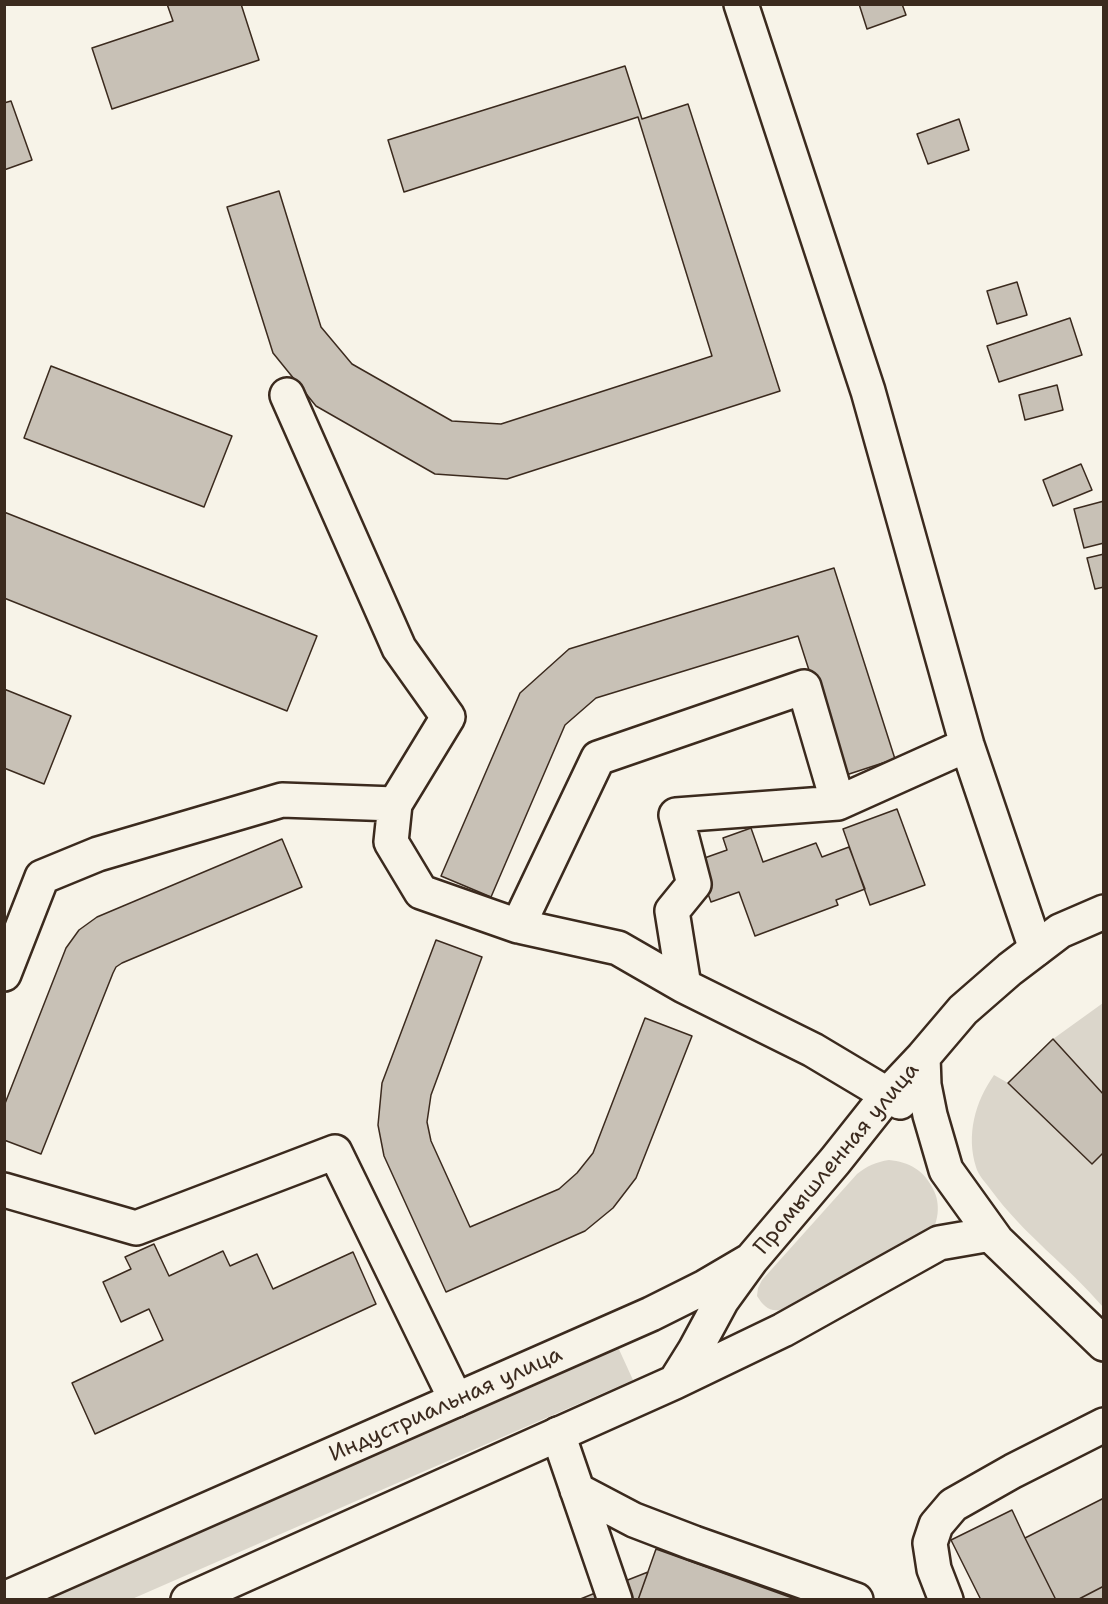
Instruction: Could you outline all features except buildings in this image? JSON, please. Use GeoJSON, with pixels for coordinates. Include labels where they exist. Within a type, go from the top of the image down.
{"type":"FeatureCollection","features":[{"type":"Feature","properties":{"kind":"main road"},"geometry":{"type":"LineString","coordinates":[[741,4],[868,391],[967,745],[1036,949]]}},
{"type":"Feature","properties":{"kind":"main road"},"geometry":{"type":"LineString","coordinates":[[287,395],[399,648],[448,717],[395,804],[391,842],[421,892],[518,926],[618,948],[684,986],[813,1050],[900,1102],[889,1093]]}},
{"type":"Feature","properties":{"kind":"main road"},"geometry":{"type":"LineString","coordinates":[[518,926],[598,758],[804,687],[838,803]]}},
{"type":"Feature","properties":{"kind":"main road"},"geometry":{"type":"LineString","coordinates":[[684,986],[672,911],[694,884],[676,815],[838,803],[967,745]]}},
{"type":"Feature","properties":{"kind":"main road"},"geometry":{"type":"LineString","coordinates":[[4,974],[42,877],[98,854],[282,800],[395,804]]}},
{"type":"Feature","properties":{"kind":"main road","name":"Промышленная улица"},"geometry":{"type":"LineString","coordinates":[[751,1260],[889,1093],[963,1010],[1010,969],[1060,931],[1104,912]]}},
{"type":"Feature","properties":{"kind":"main road","name":"Промышленная улица"},"geometry":{"type":"LineString","coordinates":[[923,1057],[924,1085],[930,1115],[946,1170],[997,1241],[1104,1344]]}},
{"type":"Feature","properties":{"kind":"main road"},"geometry":{"type":"LineString","coordinates":[[4,1190],[136,1228],[335,1152],[456,1400]]}},
{"type":"Feature","properties":{"kind":"main road"},"geometry":{"type":"LineString","coordinates":[[188,1599],[675,1382],[783,1330],[939,1243],[991,1234]]}},
{"type":"Feature","properties":{"kind":"main road"},"geometry":{"type":"LineString","coordinates":[[675,1382],[722,1300],[751,1260]]}},
{"type":"Feature","properties":{"kind":"main road","name":"Индустриальная улица"},"geometry":{"type":"LineString","coordinates":[[4,1599],[651,1314],[705,1287],[751,1260]]}},
{"type":"Feature","properties":{"kind":"main road"},"geometry":{"type":"LineString","coordinates":[[946,1599],[934,1569],[930,1543],[936,1524],[953,1504],[1104,1425]]}},
{"type":"Feature","properties":{"kind":"main road"},"geometry":{"type":"LineString","coordinates":[[558,1434],[615,1599]]}},
{"type":"Feature","properties":{"kind":"main road"},"geometry":{"type":"LineString","coordinates":[[577,1490],[634,1520],[856,1599]]}},
{"type":"Feature","properties":{"kind":"shaded area"},"geometry":{"type":"Polygon","coordinates":[[[1103,1003],[1103,1095],[1053,1039],[1103,1003]]]}},
{"type":"Feature","properties":{"kind":"shaded area"},"geometry":{"type":"Polygon","coordinates":[[[994,1075],[1008,1083],[1091,1164],[1103,1152],[1103,1307],[1017,1221],[977,1170],[972,1143],[974,1119],[987,1085],[994,1075]]]}},
{"type":"Feature","properties":{"kind":"shaded area"},"geometry":{"type":"Polygon","coordinates":[[[889,1160],[915,1168],[933,1189],[938,1213],[935,1226],[928,1237],[916,1248],[900,1257],[784,1309],[771,1310],[765,1306],[757,1296],[762,1280],[857,1174],[872,1165],[889,1160]]]}},
{"type":"Feature","properties":{"kind":"shaded area"},"geometry":{"type":"Polygon","coordinates":[[[617,1345],[633,1380],[132,1599],[35,1600],[617,1345]]]}}]}
